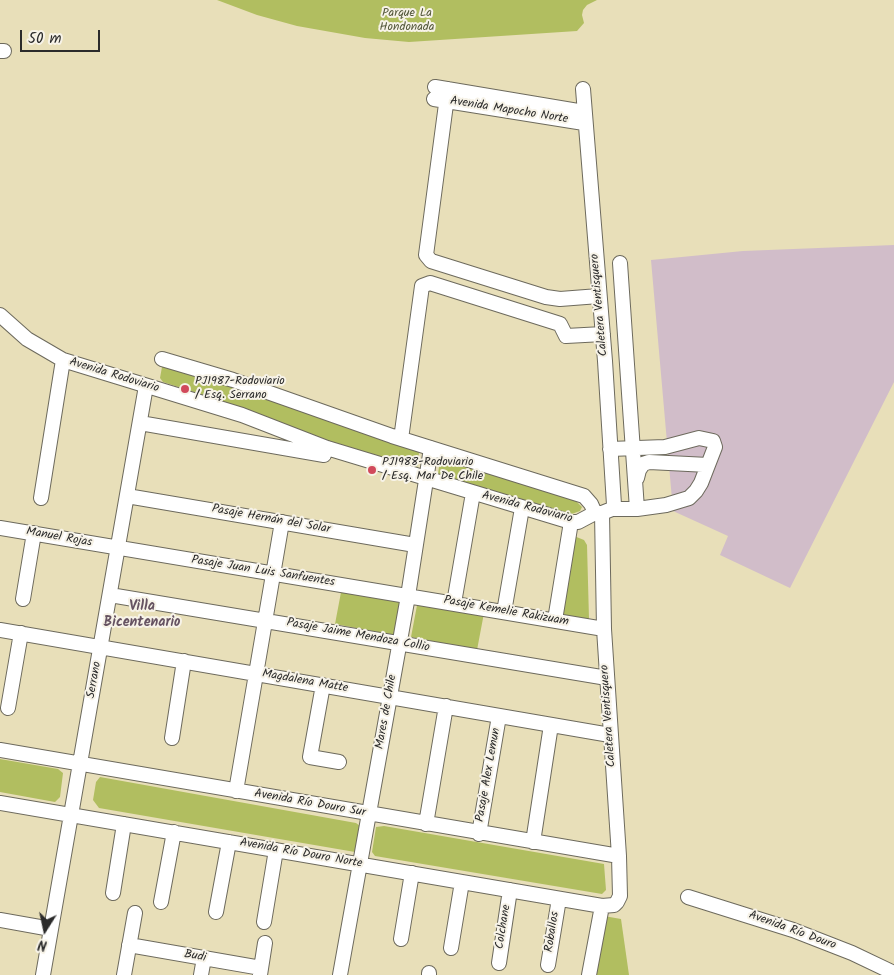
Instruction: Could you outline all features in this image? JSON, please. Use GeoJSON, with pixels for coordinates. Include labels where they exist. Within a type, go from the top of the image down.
{"type":"FeatureCollection","features":[{"type":"Feature","properties":{"kind":"street","name":"Caletera Ventisquero"},"geometry":{"type":"LineString","coordinates":[[583,90],[603,334],[614,505],[603,511],[604,629],[620,896],[618,902],[614,905],[602,906]]}},
{"type":"Feature","properties":{"kind":"street","name":"Avenida Mapocho Norte"},"geometry":{"type":"LineString","coordinates":[[584,117],[441,94],[426,255],[431,261],[546,297],[560,299],[599,296]]}},
{"type":"Feature","properties":{"kind":"street"},"geometry":{"type":"LineString","coordinates":[[620,263],[637,509]]}},
{"type":"Feature","properties":{"kind":"street"},"geometry":{"type":"LineString","coordinates":[[402,439],[422,286],[430,283],[560,324],[566,336],[603,334]]}},
{"type":"Feature","properties":{"kind":"street","name":"Avenida Rodoviario"},"geometry":{"type":"LineString","coordinates":[[3,323],[26,339],[63,360],[242,415],[327,448],[571,522],[584,520],[603,511]]}},
{"type":"Feature","properties":{"kind":"street"},"geometry":{"type":"LineString","coordinates":[[162,359],[258,383],[330,416],[584,496],[591,504],[603,511],[666,505],[689,498],[701,483],[715,447],[713,441],[706,438],[665,447],[610,449]]}},
{"type":"Feature","properties":{"kind":"street"},"geometry":{"type":"LineString","coordinates":[[41,498],[63,360]]}},
{"type":"Feature","properties":{"kind":"street","name":"Serrano"},"geometry":{"type":"LineString","coordinates":[[43,975],[146,386]]}},
{"type":"Feature","properties":{"kind":"street"},"geometry":{"type":"LineString","coordinates":[[140,423],[325,455],[327,448]]}},
{"type":"Feature","properties":{"kind":"street","name":"Mares de Chile"},"geometry":{"type":"LineString","coordinates":[[340,975],[400,643],[431,448]]}},
{"type":"Feature","properties":{"kind":"street"},"geometry":{"type":"LineString","coordinates":[[636,489],[639,470],[643,464],[649,462],[708,465]]}},
{"type":"Feature","properties":{"kind":"street"},"geometry":{"type":"LineString","coordinates":[[454,604],[473,493]]}},
{"type":"Feature","properties":{"kind":"street","name":"Pasaje Hernán del Solar"},"geometry":{"type":"LineString","coordinates":[[127,496],[415,545]]}},
{"type":"Feature","properties":{"kind":"street"},"geometry":{"type":"LineString","coordinates":[[504,612],[522,508]]}},
{"type":"Feature","properties":{"kind":"street"},"geometry":{"type":"LineString","coordinates":[[236,791],[258,674],[282,522]]}},
{"type":"Feature","properties":{"kind":"street"},"geometry":{"type":"LineString","coordinates":[[555,620],[571,522]]}},
{"type":"Feature","properties":{"kind":"street","name":"Manuel Rojas"},"geometry":{"type":"LineString","coordinates":[[0,528],[118,548]]}},
{"type":"Feature","properties":{"kind":"street"},"geometry":{"type":"LineString","coordinates":[[24,600],[34,533]]}},
{"type":"Feature","properties":{"kind":"street","name":"Pasaje Juan Luis Sanfuentes"},"geometry":{"type":"LineString","coordinates":[[118,548],[408,596]]}},
{"type":"Feature","properties":{"kind":"street","name":"Pasaje Jaime Mendoza Collio"},"geometry":{"type":"LineString","coordinates":[[110,594],[607,678]]}},
{"type":"Feature","properties":{"kind":"street","name":"Pasaje Kemelie Rakizuam"},"geometry":{"type":"LineString","coordinates":[[408,596],[604,629]]}},
{"type":"Feature","properties":{"kind":"street","name":"Magdalena Matte"},"geometry":{"type":"LineString","coordinates":[[0,630],[610,735]]}},
{"type":"Feature","properties":{"kind":"street"},"geometry":{"type":"LineString","coordinates":[[8,708],[21,634]]}},
{"type":"Feature","properties":{"kind":"street"},"geometry":{"type":"LineString","coordinates":[[172,738],[184,661]]}},
{"type":"Feature","properties":{"kind":"street"},"geometry":{"type":"LineString","coordinates":[[323,685],[310,757],[339,762]]}},
{"type":"Feature","properties":{"kind":"street"},"geometry":{"type":"LineString","coordinates":[[426,824],[446,706]]}},
{"type":"Feature","properties":{"kind":"street","name":"Pasaje Alex Lemun"},"geometry":{"type":"LineString","coordinates":[[479,834],[499,716]]}},
{"type":"Feature","properties":{"kind":"street"},"geometry":{"type":"LineString","coordinates":[[533,842],[551,725]]}},
{"type":"Feature","properties":{"kind":"street","name":"Avenida Río Douro Sur"},"geometry":{"type":"LineString","coordinates":[[0,750],[479,834],[619,856]]}},
{"type":"Feature","properties":{"kind":"street","name":"Avenida Río Douro Norte"},"geometry":{"type":"LineString","coordinates":[[0,803],[602,906]]}},
{"type":"Feature","properties":{"kind":"street"},"geometry":{"type":"LineString","coordinates":[[113,893],[124,824]]}},
{"type":"Feature","properties":{"kind":"street"},"geometry":{"type":"LineString","coordinates":[[161,902],[174,832]]}},
{"type":"Feature","properties":{"kind":"street"},"geometry":{"type":"LineString","coordinates":[[216,912],[229,842]]}},
{"type":"Feature","properties":{"kind":"street"},"geometry":{"type":"LineString","coordinates":[[264,922],[276,850]]}},
{"type":"Feature","properties":{"kind":"street"},"geometry":{"type":"LineString","coordinates":[[401,939],[412,874]]}},
{"type":"Feature","properties":{"kind":"street"},"geometry":{"type":"LineString","coordinates":[[451,948],[462,882]]}},
{"type":"Feature","properties":{"kind":"street","name":"Colchane"},"geometry":{"type":"LineString","coordinates":[[498,963],[510,890]]}},
{"type":"Feature","properties":{"kind":"street","name":"Avenida Río Douro"},"geometry":{"type":"LineString","coordinates":[[688,897],[793,930],[852,953],[894,973]]}},
{"type":"Feature","properties":{"kind":"street","name":"Roballos"},"geometry":{"type":"LineString","coordinates":[[548,965],[559,899]]}},
{"type":"Feature","properties":{"kind":"street"},"geometry":{"type":"LineString","coordinates":[[589,975],[602,906]]}},
{"type":"Feature","properties":{"kind":"street"},"geometry":{"type":"LineString","coordinates":[[124,975],[135,913]]}},
{"type":"Feature","properties":{"kind":"street"},"geometry":{"type":"LineString","coordinates":[[0,920],[51,929]]}},
{"type":"Feature","properties":{"kind":"street"},"geometry":{"type":"LineString","coordinates":[[260,972],[265,943]]}},
{"type":"Feature","properties":{"kind":"street","name":"Budi"},"geometry":{"type":"LineString","coordinates":[[129,945],[204,958],[260,972]]}},
{"type":"Feature","properties":{"kind":"street"},"geometry":{"type":"LineString","coordinates":[[201,975],[204,958]]}},
{"type":"Feature","properties":{"kind":"shaded area"},"geometry":{"type":"Polygon","coordinates":[[[894,245],[894,382],[790,588],[720,555],[728,536],[673,511],[651,260],[743,251],[894,245]]]}},
{"type":"Feature","properties":{"kind":"green space","name":"Parque La Hondonada"},"geometry":{"type":"Polygon","coordinates":[[[217,0],[597,0],[587,5],[583,10],[584,23],[577,31],[409,42],[365,38],[297,26],[257,15],[217,0]]]}},
{"type":"Feature","properties":{"kind":"green space"},"geometry":{"type":"Polygon","coordinates":[[[164,365],[254,392],[415,449],[419,452],[418,466],[413,468],[330,442],[231,404],[163,382],[160,378],[164,365]]]}},
{"type":"Feature","properties":{"kind":"green space"},"geometry":{"type":"Polygon","coordinates":[[[449,458],[575,500],[582,507],[580,511],[566,516],[438,474],[440,460],[449,458]]]}},
{"type":"Feature","properties":{"kind":"green space"},"geometry":{"type":"Polygon","coordinates":[[[574,536],[584,540],[587,545],[589,619],[559,614],[574,536]]]}},
{"type":"Feature","properties":{"kind":"green space"},"geometry":{"type":"Polygon","coordinates":[[[342,587],[401,598],[394,635],[335,624],[342,587]]]}},
{"type":"Feature","properties":{"kind":"green space"},"geometry":{"type":"Polygon","coordinates":[[[418,600],[484,613],[477,650],[411,637],[418,600]]]}},
{"type":"Feature","properties":{"kind":"green space"},"geometry":{"type":"Polygon","coordinates":[[[0,759],[58,769],[63,773],[60,797],[55,802],[0,792],[0,759]]]}},
{"type":"Feature","properties":{"kind":"green space"},"geometry":{"type":"Polygon","coordinates":[[[100,777],[356,823],[360,826],[355,852],[99,808],[93,800],[96,782],[100,777]]]}},
{"type":"Feature","properties":{"kind":"green space"},"geometry":{"type":"Polygon","coordinates":[[[384,826],[604,864],[606,890],[602,894],[375,856],[372,852],[376,827],[384,826]]]}},
{"type":"Feature","properties":{"kind":"green space"},"geometry":{"type":"Polygon","coordinates":[[[604,916],[621,919],[629,975],[594,975],[604,916]]]}},
{"type":"Feature","properties":{"kind":"place","name":"PJ1987-Rodoviario / Esq. Serrano"},"geometry":{"type":"Point","coordinates":[185,389]}},
{"type":"Feature","properties":{"kind":"place","name":"PJ1988-Rodoviario / Esq. Mar De Chile"},"geometry":{"type":"Point","coordinates":[372,470]}},
{"type":"Feature","properties":{"kind":"district","name":"Villa Bicentenario"},"geometry":{"type":"Point","coordinates":[142,616]}}]}
